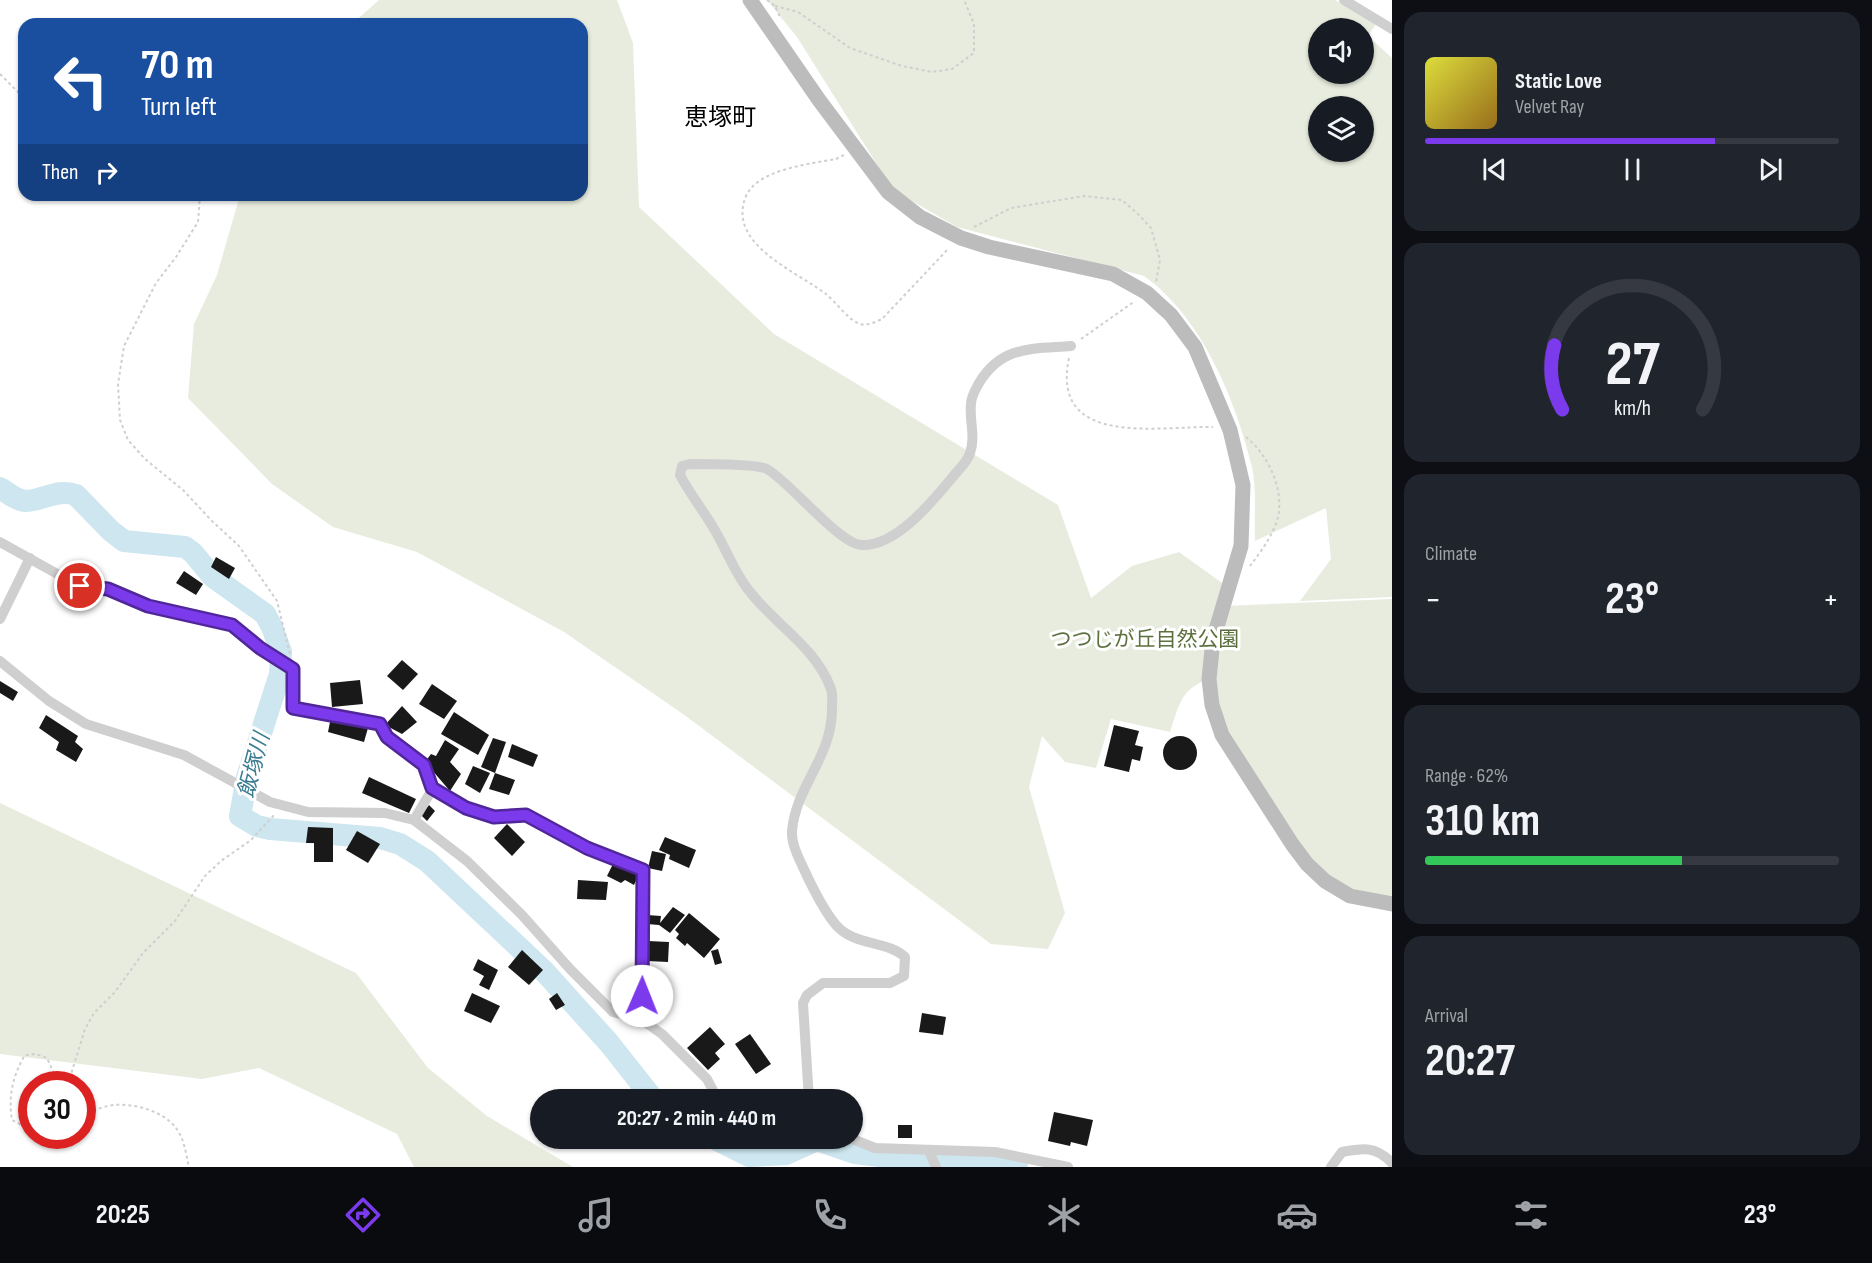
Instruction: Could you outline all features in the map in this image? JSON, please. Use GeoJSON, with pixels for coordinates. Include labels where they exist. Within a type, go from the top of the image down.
{"type":"FeatureCollection","features":[{"type":"Feature","properties":{"kind":"street"},"geometry":{"type":"LineString","coordinates":[[750,0],[819,100],[888,192],[920,217],[961,238],[989,247],[1113,274],[1147,293],[1171,315],[1195,347],[1230,430],[1243,485],[1241,546],[1213,640],[1209,679],[1212,705],[1222,735],[1307,864],[1325,881],[1350,896],[1392,904]]}},
{"type":"Feature","properties":{"kind":"street"},"geometry":{"type":"LineString","coordinates":[[1344,0],[1392,29]]}},
{"type":"Feature","properties":{"kind":"street"},"geometry":{"type":"LineString","coordinates":[[808,1089],[803,1003],[807,995],[823,983],[898,980],[904,976],[905,957],[897,950],[873,945],[852,936],[837,926],[819,900],[798,858],[792,833],[798,804],[829,738],[832,692],[817,660],[748,590],[732,566],[718,536],[680,475],[682,466],[690,464],[765,468],[805,500],[847,541],[869,545],[899,531],[924,511],[969,457],[973,443],[970,404],[986,372],[1008,354],[1027,349],[1071,346]]}},
{"type":"Feature","properties":{"kind":"street"},"geometry":{"type":"LineString","coordinates":[[0,542],[80,586],[108,589],[148,606],[232,625],[260,648],[293,669],[293,708],[380,724],[387,737],[424,765],[432,788],[478,813],[494,817],[526,815],[587,848],[643,870],[642,1020]]}},
{"type":"Feature","properties":{"kind":"street"},"geometry":{"type":"LineString","coordinates":[[0,619],[30,558]]}},
{"type":"Feature","properties":{"kind":"street"},"geometry":{"type":"LineString","coordinates":[[0,661],[49,701],[86,724],[184,755],[270,802],[308,812],[385,813],[414,820],[468,861],[613,1012],[642,1020],[662,1034],[707,1078],[712,1089]]}},
{"type":"Feature","properties":{"kind":"street"},"geometry":{"type":"LineString","coordinates":[[414,820],[432,788]]}},
{"type":"Feature","properties":{"kind":"street"},"geometry":{"type":"LineString","coordinates":[[863,1143],[875,1148],[995,1152],[1068,1167]]}},
{"type":"Feature","properties":{"kind":"street"},"geometry":{"type":"LineString","coordinates":[[1331,1167],[1342,1152],[1366,1147],[1392,1163]]}},
{"type":"Feature","properties":{"kind":"street"},"geometry":{"type":"LineString","coordinates":[[929,1151],[936,1167]]}},
{"type":"Feature","properties":{"kind":"path"},"geometry":{"type":"LineString","coordinates":[[767,0],[775,6],[798,12],[850,48],[902,66],[932,72],[952,69],[974,53],[974,24],[964,0]]}},
{"type":"Feature","properties":{"kind":"path"},"geometry":{"type":"LineString","coordinates":[[0,74],[18,92]]}},
{"type":"Feature","properties":{"kind":"path"},"geometry":{"type":"LineString","coordinates":[[200,201],[198,222],[156,283],[124,346],[118,384],[120,420],[128,440],[145,459],[183,490],[239,546],[277,601],[293,669]]}},
{"type":"Feature","properties":{"kind":"path"},"geometry":{"type":"LineString","coordinates":[[1071,346],[1065,374],[1067,391],[1072,405],[1097,423],[1118,427],[1222,427],[1247,437],[1257,446],[1278,485],[1279,508],[1276,525],[1248,568]]}},
{"type":"Feature","properties":{"kind":"path"},"geometry":{"type":"LineString","coordinates":[[72,1071],[85,1029],[94,1013],[115,992],[143,953],[175,921],[206,876],[220,861],[251,840],[283,806]]}},
{"type":"Feature","properties":{"kind":"path"},"geometry":{"type":"LineString","coordinates":[[18,1122],[12,1119],[10,1104],[15,1071],[25,1055],[36,1054],[46,1058],[52,1071]]}},
{"type":"Feature","properties":{"kind":"path"},"geometry":{"type":"LineString","coordinates":[[96,1110],[114,1105],[142,1108],[158,1114],[178,1129],[185,1146],[189,1167]]}},
{"type":"Feature","properties":{"kind":"green space","name":"つつじが丘自然公園"},"geometry":{"type":"Polygon","coordinates":[[[379,0],[617,0],[633,43],[639,207],[774,334],[1058,505],[1091,598],[1132,566],[1179,552],[1229,588],[1224,606],[1392,599],[1392,904],[1325,881],[1222,735],[1209,679],[1186,693],[1170,732],[1111,719],[1096,768],[1065,762],[1042,736],[1029,787],[1065,913],[1048,949],[991,944],[683,714],[564,632],[417,552],[333,527],[272,484],[188,398],[194,324],[217,275],[238,201],[588,201],[588,18],[359,18],[379,0]]]}},
{"type":"Feature","properties":{"kind":"green space"},"geometry":{"type":"Polygon","coordinates":[[[767,0],[1335,0],[1366,18],[1308,18],[1308,84],[1374,84],[1374,42],[1392,58],[1392,597],[1300,601],[1331,559],[1326,508],[1255,541],[1252,467],[1237,415],[1214,362],[1183,314],[1165,293],[1144,276],[957,227],[893,190],[797,37],[767,0]]]}},
{"type":"Feature","properties":{"kind":"green space"},"geometry":{"type":"Polygon","coordinates":[[[0,803],[356,973],[428,1068],[487,1116],[530,1142],[530,1149],[543,1149],[573,1167],[414,1167],[397,1134],[259,1068],[202,1079],[0,1054],[0,803]]]}},
{"type":"Feature","properties":{"kind":"building"},"geometry":{"type":"Polygon","coordinates":[[[216,557],[235,568],[229,579],[211,567],[216,557]]]}},
{"type":"Feature","properties":{"kind":"building"},"geometry":{"type":"Polygon","coordinates":[[[184,571],[203,584],[196,595],[176,583],[184,571]]]}},
{"type":"Feature","properties":{"kind":"building"},"geometry":{"type":"Polygon","coordinates":[[[402,660],[418,674],[403,690],[387,676],[402,660]]]}},
{"type":"Feature","properties":{"kind":"building"},"geometry":{"type":"Polygon","coordinates":[[[360,680],[363,704],[332,707],[330,683],[360,680]]]}},
{"type":"Feature","properties":{"kind":"building"},"geometry":{"type":"Polygon","coordinates":[[[0,681],[18,692],[13,701],[0,693],[0,681]]]}},
{"type":"Feature","properties":{"kind":"building"},"geometry":{"type":"Polygon","coordinates":[[[432,684],[457,701],[444,719],[419,704],[432,684]]]}},
{"type":"Feature","properties":{"kind":"building"},"geometry":{"type":"Polygon","coordinates":[[[402,706],[417,722],[402,734],[385,725],[402,706]]]}},
{"type":"Feature","properties":{"kind":"building"},"geometry":{"type":"Polygon","coordinates":[[[454,712],[489,735],[478,755],[441,734],[454,712]]]}},
{"type":"Feature","properties":{"kind":"building"},"geometry":{"type":"Polygon","coordinates":[[[46,715],[78,736],[75,742],[83,749],[76,762],[56,750],[59,742],[39,728],[46,715]]]}},
{"type":"Feature","properties":{"kind":"building"},"geometry":{"type":"Polygon","coordinates":[[[331,717],[368,728],[364,742],[328,732],[331,717]]]}},
{"type":"Feature","properties":{"kind":"building"},"geometry":{"type":"Polygon","coordinates":[[[1114,725],[1139,731],[1135,745],[1143,747],[1140,761],[1132,759],[1129,772],[1104,766],[1114,725]]]}},
{"type":"Feature","properties":{"kind":"building"},"geometry":{"type":"Polygon","coordinates":[[[1180,736],[1192,741],[1197,753],[1192,765],[1180,770],[1168,765],[1163,753],[1168,741],[1180,736]]]}},
{"type":"Feature","properties":{"kind":"building"},"geometry":{"type":"Polygon","coordinates":[[[493,738],[506,742],[495,773],[481,767],[493,738]]]}},
{"type":"Feature","properties":{"kind":"building"},"geometry":{"type":"Polygon","coordinates":[[[445,740],[459,749],[450,762],[461,774],[450,791],[425,762],[431,754],[436,756],[445,740]]]}},
{"type":"Feature","properties":{"kind":"building"},"geometry":{"type":"Polygon","coordinates":[[[512,744],[538,755],[533,767],[508,757],[512,744]]]}},
{"type":"Feature","properties":{"kind":"building"},"geometry":{"type":"Polygon","coordinates":[[[473,766],[490,773],[480,793],[465,784],[473,766]]]}},
{"type":"Feature","properties":{"kind":"building"},"geometry":{"type":"Polygon","coordinates":[[[495,773],[515,780],[509,795],[489,789],[495,773]]]}},
{"type":"Feature","properties":{"kind":"building"},"geometry":{"type":"Polygon","coordinates":[[[369,777],[416,799],[409,813],[362,793],[369,777]]]}},
{"type":"Feature","properties":{"kind":"building"},"geometry":{"type":"Polygon","coordinates":[[[429,805],[435,811],[427,821],[421,815],[429,805]]]}},
{"type":"Feature","properties":{"kind":"building"},"geometry":{"type":"Polygon","coordinates":[[[507,824],[525,842],[512,856],[494,838],[507,824]]]}},
{"type":"Feature","properties":{"kind":"building"},"geometry":{"type":"Polygon","coordinates":[[[308,827],[333,828],[333,862],[314,862],[314,843],[306,843],[308,827]]]}},
{"type":"Feature","properties":{"kind":"building"},"geometry":{"type":"Polygon","coordinates":[[[357,831],[380,844],[368,863],[346,850],[357,831]]]}},
{"type":"Feature","properties":{"kind":"building"},"geometry":{"type":"Polygon","coordinates":[[[665,837],[696,850],[689,868],[669,859],[670,855],[659,850],[665,837]]]}},
{"type":"Feature","properties":{"kind":"building"},"geometry":{"type":"Polygon","coordinates":[[[652,851],[666,854],[662,871],[648,868],[652,851]]]}},
{"type":"Feature","properties":{"kind":"building"},"geometry":{"type":"Polygon","coordinates":[[[615,860],[640,872],[634,885],[625,880],[621,883],[607,876],[615,860]]]}},
{"type":"Feature","properties":{"kind":"building"},"geometry":{"type":"Polygon","coordinates":[[[578,880],[608,882],[606,900],[577,899],[578,880]]]}},
{"type":"Feature","properties":{"kind":"building"},"geometry":{"type":"Polygon","coordinates":[[[673,907],[685,915],[670,933],[659,925],[647,924],[647,915],[661,916],[660,923],[673,907]]]}},
{"type":"Feature","properties":{"kind":"building"},"geometry":{"type":"Polygon","coordinates":[[[689,913],[720,939],[704,958],[687,943],[685,946],[676,938],[679,934],[675,930],[689,913]]]}},
{"type":"Feature","properties":{"kind":"building"},"geometry":{"type":"Polygon","coordinates":[[[648,941],[669,942],[668,962],[647,961],[648,941]]]}},
{"type":"Feature","properties":{"kind":"building"},"geometry":{"type":"Polygon","coordinates":[[[718,949],[722,963],[715,965],[711,951],[718,949]]]}},
{"type":"Feature","properties":{"kind":"building"},"geometry":{"type":"Polygon","coordinates":[[[522,950],[543,970],[529,985],[508,967],[522,950]]]}},
{"type":"Feature","properties":{"kind":"building"},"geometry":{"type":"Polygon","coordinates":[[[478,959],[498,970],[489,990],[479,985],[484,976],[473,970],[478,959]]]}},
{"type":"Feature","properties":{"kind":"building"},"geometry":{"type":"Polygon","coordinates":[[[472,993],[500,1006],[491,1023],[464,1011],[472,993]]]}},
{"type":"Feature","properties":{"kind":"building"},"geometry":{"type":"Polygon","coordinates":[[[557,993],[565,1005],[556,1010],[549,999],[557,993]]]}},
{"type":"Feature","properties":{"kind":"building"},"geometry":{"type":"Polygon","coordinates":[[[922,1013],[946,1017],[943,1035],[919,1032],[922,1013]]]}},
{"type":"Feature","properties":{"kind":"building"},"geometry":{"type":"Polygon","coordinates":[[[710,1027],[725,1044],[715,1053],[720,1059],[708,1070],[687,1048],[710,1027]]]}},
{"type":"Feature","properties":{"kind":"building"},"geometry":{"type":"Polygon","coordinates":[[[750,1034],[771,1064],[756,1074],[735,1044],[750,1034]]]}},
{"type":"Feature","properties":{"kind":"building"},"geometry":{"type":"Polygon","coordinates":[[[1054,1112],[1093,1120],[1087,1146],[1071,1142],[1070,1146],[1048,1141],[1054,1112]]]}},
{"type":"Feature","properties":{"kind":"building"},"geometry":{"type":"Polygon","coordinates":[[[898,1125],[912,1125],[912,1138],[898,1138],[898,1125]]]}},
{"type":"Feature","properties":{"kind":"waterway","name":"飯塚川"},"geometry":{"type":"LineString","coordinates":[[0,488],[15,498],[25,501],[63,493],[76,495],[124,541],[185,547],[213,577],[265,614],[281,652],[280,674],[247,777],[240,816],[257,826],[270,829],[380,838],[400,844],[427,861],[543,970],[609,1043],[645,1089]]}},
{"type":"Feature","properties":{"kind":"waterway","name":"飯塚川"},"geometry":{"type":"LineString","coordinates":[[735,1149],[749,1156],[786,1154],[797,1149]]}},
{"type":"Feature","properties":{"kind":"waterway","name":"飯塚川"},"geometry":{"type":"LineString","coordinates":[[843,1149],[855,1153],[904,1159],[948,1162],[994,1160],[1017,1167]]}},
{"type":"Feature","properties":{"kind":"district","name":"恵塚町"},"geometry":{"type":"Point","coordinates":[720,117]}},
{"type":"Feature","properties":{"kind":"route"},"geometry":{"type":"LineString","coordinates":[[80,586],[108,589],[148,606],[232,625],[260,648],[293,669],[293,708],[380,724],[387,737],[424,765],[432,788],[466,808],[494,817],[526,815],[587,848],[615,857],[643,870],[642,996]]}}]}
